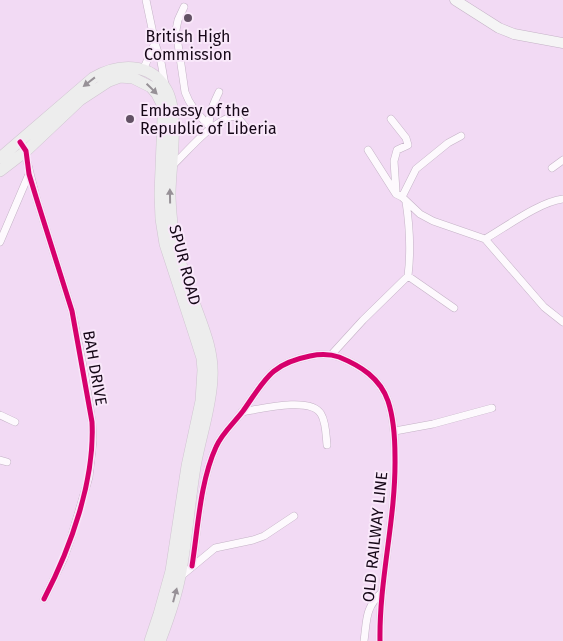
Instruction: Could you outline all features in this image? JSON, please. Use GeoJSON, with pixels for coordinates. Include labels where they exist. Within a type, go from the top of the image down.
{"type":"FeatureCollection","features":[{"type":"Feature","properties":{"kind":"main road","name":"SPUR ROAD"},"geometry":{"type":"LineString","coordinates":[[0,171],[93,78],[115,68],[128,67],[143,70]]}},
{"type":"Feature","properties":{"kind":"main road"},"geometry":{"type":"LineString","coordinates":[[143,70],[154,76],[166,88]]}},
{"type":"Feature","properties":{"kind":"main road","name":"SPUR ROAD"},"geometry":{"type":"LineString","coordinates":[[52,120],[97,88],[120,77],[133,78],[151,86],[162,104],[161,219],[165,244],[203,345],[203,370],[201,401],[187,466],[171,571],[150,641]]}},
{"type":"Feature","properties":{"kind":"main road","name":"SPUR ROAD"},"geometry":{"type":"LineString","coordinates":[[160,641],[168,621],[180,577],[193,482],[210,398],[212,377],[172,225],[170,196],[172,110],[166,88]]}},
{"type":"Feature","properties":{"kind":"main road","name":"SPUR ROAD"},"geometry":{"type":"LineString","coordinates":[[0,158],[23,147]]}},
{"type":"Feature","properties":{"kind":"street"},"geometry":{"type":"LineString","coordinates":[[146,0],[166,88]]}},
{"type":"Feature","properties":{"kind":"street"},"geometry":{"type":"LineString","coordinates":[[455,0],[499,28],[514,34],[563,43]]}},
{"type":"Feature","properties":{"kind":"street"},"geometry":{"type":"LineString","coordinates":[[184,7],[176,30],[185,92],[194,110],[210,127]]}},
{"type":"Feature","properties":{"kind":"street"},"geometry":{"type":"LineString","coordinates":[[143,70],[155,44]]}},
{"type":"Feature","properties":{"kind":"street"},"geometry":{"type":"LineString","coordinates":[[210,127],[214,103],[219,92]]}},
{"type":"Feature","properties":{"kind":"street"},"geometry":{"type":"LineString","coordinates":[[171,166],[210,127],[228,118],[233,116],[238,118],[249,131]]}},
{"type":"Feature","properties":{"kind":"street"},"geometry":{"type":"LineString","coordinates":[[332,354],[363,320],[408,276],[411,233],[394,161],[397,150],[408,145],[406,138],[391,119]]}},
{"type":"Feature","properties":{"kind":"street"},"geometry":{"type":"LineString","coordinates":[[402,198],[416,168],[448,143],[462,136]]}},
{"type":"Feature","properties":{"kind":"street","name":"BAH DRIVE"},"geometry":{"type":"LineString","coordinates":[[23,147],[29,174],[72,311],[85,376],[93,440],[89,476],[73,530],[64,558],[44,599]]}},
{"type":"Feature","properties":{"kind":"street"},"geometry":{"type":"LineString","coordinates":[[368,150],[402,198],[420,214],[433,221],[485,239],[544,307],[563,322]]}},
{"type":"Feature","properties":{"kind":"street"},"geometry":{"type":"LineString","coordinates":[[552,168],[563,160]]}},
{"type":"Feature","properties":{"kind":"street"},"geometry":{"type":"LineString","coordinates":[[0,242],[29,174]]}},
{"type":"Feature","properties":{"kind":"street"},"geometry":{"type":"LineString","coordinates":[[485,239],[547,204],[563,199]]}},
{"type":"Feature","properties":{"kind":"street"},"geometry":{"type":"LineString","coordinates":[[408,276],[454,308]]}},
{"type":"Feature","properties":{"kind":"street","name":"OLD RAILWAY LINE"},"geometry":{"type":"LineString","coordinates":[[192,566],[203,495],[216,447],[264,380],[275,368],[294,359],[314,355],[332,354],[355,363],[381,385],[388,401],[395,431],[394,495],[382,591],[380,641]]}},
{"type":"Feature","properties":{"kind":"street"},"geometry":{"type":"LineString","coordinates":[[242,412],[290,405],[315,407],[322,414],[327,445]]}},
{"type":"Feature","properties":{"kind":"street"},"geometry":{"type":"LineString","coordinates":[[395,431],[433,424],[492,408]]}},
{"type":"Feature","properties":{"kind":"street"},"geometry":{"type":"LineString","coordinates":[[0,415],[15,422]]}},
{"type":"Feature","properties":{"kind":"street"},"geometry":{"type":"LineString","coordinates":[[180,577],[215,548],[264,536],[294,516]]}},
{"type":"Feature","properties":{"kind":"street"},"geometry":{"type":"LineString","coordinates":[[364,641],[368,613],[372,601],[382,591]]}},
{"type":"Feature","properties":{"kind":"cycle path"},"geometry":{"type":"LineString","coordinates":[[20,142],[26,151],[29,174],[72,311],[92,422],[90,467],[79,513],[63,558],[44,599]]}},
{"type":"Feature","properties":{"kind":"cycle path"},"geometry":{"type":"LineString","coordinates":[[192,566],[206,475],[221,437],[243,411],[263,382],[277,369],[297,359],[310,356],[332,355],[339,357],[355,364],[375,379],[388,401],[393,422],[395,480],[382,595],[380,641]]}},
{"type":"Feature","properties":{"kind":"place","name":"British High Commission"},"geometry":{"type":"Point","coordinates":[188,18]}},
{"type":"Feature","properties":{"kind":"place","name":"Embassy of the Republic of Liberia"},"geometry":{"type":"Point","coordinates":[130,119]}}]}
